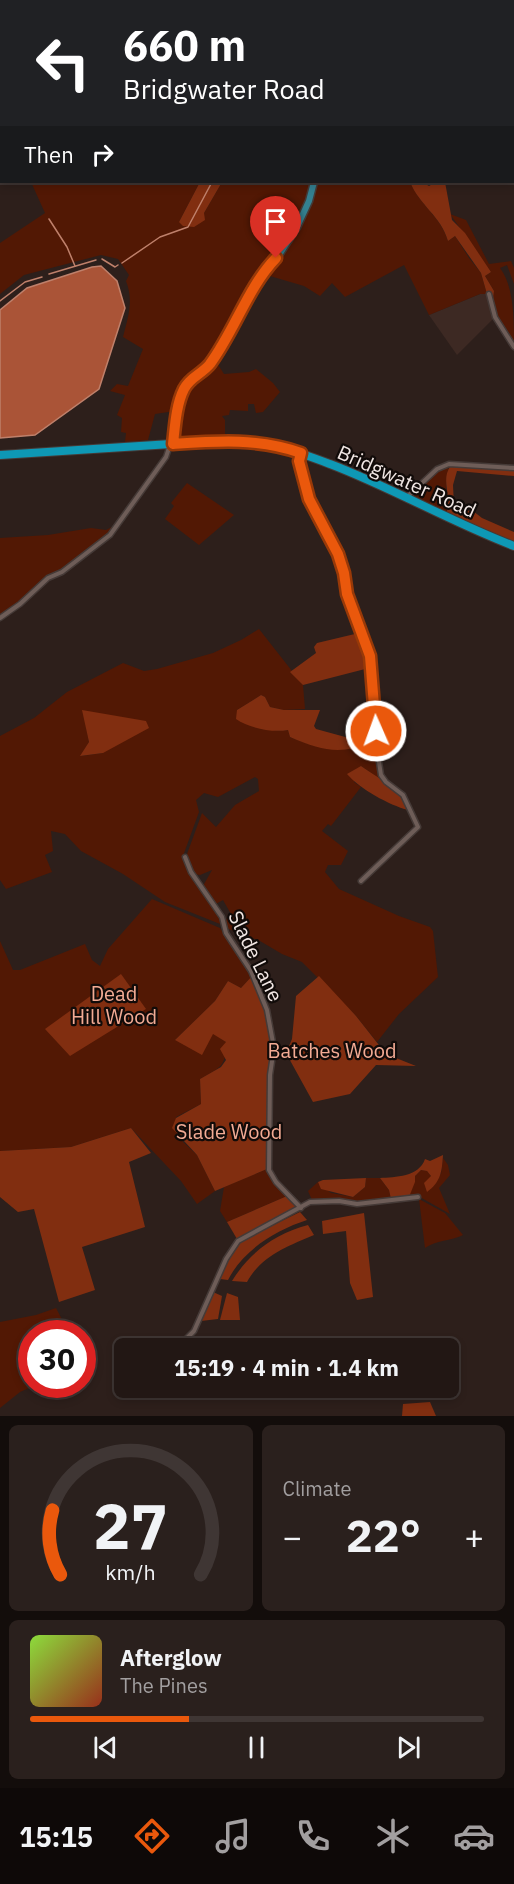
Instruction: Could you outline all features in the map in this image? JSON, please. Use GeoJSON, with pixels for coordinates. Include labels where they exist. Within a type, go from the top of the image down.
{"type":"FeatureCollection","features":[{"type":"Feature","properties":{"kind":"highway","name":"Bridgwater Road"},"geometry":{"type":"LineString","coordinates":[[0,455],[172,444],[251,441],[274,444],[365,477],[514,546]]}},
{"type":"Feature","properties":{"kind":"main road"},"geometry":{"type":"LineString","coordinates":[[172,444],[179,404],[185,387],[211,363],[262,272],[279,255],[297,227],[309,201],[314,183]]}},
{"type":"Feature","properties":{"kind":"street"},"geometry":{"type":"LineString","coordinates":[[489,294],[495,317],[514,347]]}},
{"type":"Feature","properties":{"kind":"street"},"geometry":{"type":"LineString","coordinates":[[0,618],[20,604],[48,578],[62,572],[110,535],[166,457],[172,444]]}},
{"type":"Feature","properties":{"kind":"street"},"geometry":{"type":"LineString","coordinates":[[301,453],[299,461],[309,499],[338,554],[347,594],[370,656],[377,718],[376,743],[383,779],[403,795],[418,827],[361,881]]}},
{"type":"Feature","properties":{"kind":"street"},"geometry":{"type":"LineString","coordinates":[[407,498],[437,470],[449,464],[514,468]]}},
{"type":"Feature","properties":{"kind":"street","name":"Slade Lane"},"geometry":{"type":"LineString","coordinates":[[185,857],[195,879],[222,917],[226,933],[255,980],[267,1010],[274,1048],[270,1075],[269,1170],[276,1182],[301,1208]]}},
{"type":"Feature","properties":{"kind":"street"},"geometry":{"type":"LineString","coordinates":[[187,1338],[194,1331],[226,1258],[238,1241],[310,1202],[339,1201],[357,1204],[418,1197]]}},
{"type":"Feature","properties":{"kind":"shaded area"},"geometry":{"type":"Polygon","coordinates":[[[101,266],[117,281],[125,308],[99,389],[35,435],[0,438],[0,310],[27,288],[101,266]]]}},
{"type":"Feature","properties":{"kind":"shaded area"},"geometry":{"type":"Polygon","coordinates":[[[480,294],[487,294],[493,319],[457,355],[429,315],[480,294]]]}},
{"type":"Feature","properties":{"kind":"green space"},"geometry":{"type":"Polygon","coordinates":[[[31,183],[199,183],[179,222],[204,213],[221,183],[311,183],[298,220],[273,258],[259,271],[246,299],[208,363],[187,379],[182,386],[175,411],[155,414],[148,440],[125,442],[126,433],[121,432],[122,418],[117,415],[125,395],[110,391],[117,384],[128,386],[143,349],[123,337],[129,309],[130,295],[126,281],[129,275],[118,259],[101,255],[24,275],[0,294],[0,243],[45,213],[31,183]]]}},
{"type":"Feature","properties":{"kind":"green space"},"geometry":{"type":"Polygon","coordinates":[[[199,183],[221,183],[204,213],[205,220],[194,227],[183,226],[179,222],[199,183]]]}},
{"type":"Feature","properties":{"kind":"green space"},"geometry":{"type":"Polygon","coordinates":[[[315,183],[410,183],[445,232],[448,241],[455,236],[481,273],[487,294],[480,294],[429,315],[404,265],[345,297],[332,283],[320,296],[304,286],[263,274],[281,255],[315,183]]]}},
{"type":"Feature","properties":{"kind":"green space"},"geometry":{"type":"Polygon","coordinates":[[[410,183],[424,183],[429,186],[434,183],[445,183],[452,220],[465,233],[491,272],[485,276],[494,291],[493,299],[487,294],[481,273],[455,236],[448,241],[441,225],[410,183]]]}},
{"type":"Feature","properties":{"kind":"green space"},"geometry":{"type":"Polygon","coordinates":[[[450,214],[466,220],[489,264],[511,261],[514,268],[514,284],[507,265],[500,268],[505,275],[511,294],[514,344],[497,317],[493,299],[494,291],[485,276],[491,272],[450,214]]]}},
{"type":"Feature","properties":{"kind":"green space"},"geometry":{"type":"Polygon","coordinates":[[[215,360],[224,374],[249,372],[256,369],[280,392],[263,412],[256,413],[254,404],[248,404],[248,411],[230,410],[229,415],[222,416],[225,420],[225,435],[178,439],[178,414],[185,394],[215,360]]]}},
{"type":"Feature","properties":{"kind":"green space"},"geometry":{"type":"Polygon","coordinates":[[[451,465],[514,470],[514,476],[457,471],[453,485],[454,506],[458,510],[473,511],[482,518],[514,532],[514,542],[447,513],[446,477],[451,465]]]}},
{"type":"Feature","properties":{"kind":"green space"},"geometry":{"type":"Polygon","coordinates":[[[449,466],[446,480],[446,493],[449,497],[447,513],[414,496],[414,493],[435,473],[449,466]]]}},
{"type":"Feature","properties":{"kind":"green space"},"geometry":{"type":"Polygon","coordinates":[[[187,483],[234,515],[199,545],[165,519],[174,506],[171,503],[187,483]]]}},
{"type":"Feature","properties":{"kind":"green space"},"geometry":{"type":"Polygon","coordinates":[[[114,526],[107,535],[64,568],[45,578],[22,601],[0,616],[0,538],[48,535],[91,528],[106,530],[114,526]]]}},
{"type":"Feature","properties":{"kind":"green space"},"geometry":{"type":"Polygon","coordinates":[[[259,629],[303,685],[305,709],[284,710],[270,707],[265,697],[261,695],[237,710],[261,726],[274,730],[288,730],[290,737],[311,745],[342,749],[373,742],[381,780],[361,766],[354,782],[361,787],[331,826],[328,824],[322,831],[348,851],[341,865],[328,865],[325,872],[339,889],[430,927],[433,931],[438,977],[399,1014],[377,1042],[356,1016],[302,962],[260,941],[226,928],[226,920],[231,914],[223,900],[214,905],[203,886],[212,870],[200,875],[194,874],[187,854],[202,813],[216,827],[235,805],[259,791],[258,779],[255,777],[218,797],[204,793],[196,800],[199,812],[183,856],[190,873],[221,918],[220,924],[165,902],[123,874],[81,851],[65,834],[51,831],[53,851],[45,855],[52,872],[6,889],[0,880],[0,736],[34,718],[67,692],[123,663],[144,671],[157,669],[213,653],[259,629]],[[83,710],[89,742],[81,756],[103,753],[83,710]]]}},
{"type":"Feature","properties":{"kind":"green space"},"geometry":{"type":"Polygon","coordinates":[[[359,633],[369,668],[303,685],[290,672],[316,653],[314,647],[317,643],[359,633]]]}},
{"type":"Feature","properties":{"kind":"green space"},"geometry":{"type":"Polygon","coordinates":[[[261,695],[265,697],[270,707],[284,710],[320,710],[314,726],[316,729],[349,738],[374,735],[373,742],[351,749],[331,750],[312,746],[290,737],[288,730],[261,729],[236,719],[237,710],[261,695]]]}},
{"type":"Feature","properties":{"kind":"green space"},"geometry":{"type":"Polygon","coordinates":[[[82,710],[146,721],[149,728],[103,753],[80,756],[89,742],[82,710]]]}},
{"type":"Feature","properties":{"kind":"green space"},"geometry":{"type":"Polygon","coordinates":[[[361,766],[395,790],[408,810],[375,796],[347,774],[361,766]]]}},
{"type":"Feature","properties":{"kind":"green space"},"geometry":{"type":"Polygon","coordinates":[[[152,899],[220,928],[252,976],[241,988],[228,981],[215,1001],[175,1040],[213,1033],[226,1042],[225,1057],[221,1065],[200,1079],[201,1104],[176,1117],[183,1142],[197,1155],[215,1191],[197,1204],[181,1181],[131,1128],[71,1147],[0,1151],[0,941],[13,970],[20,970],[85,944],[92,960],[100,966],[108,949],[152,899]]]}},
{"type":"Feature","properties":{"kind":"green space","name":"Dead Hill Wood"},"geometry":{"type":"Polygon","coordinates":[[[121,974],[146,1009],[70,1056],[45,1029],[121,974]]]}},
{"type":"Feature","properties":{"kind":"green space","name":"Slade Wood"},"geometry":{"type":"Polygon","coordinates":[[[252,976],[267,1017],[271,1045],[267,1169],[215,1191],[197,1155],[172,1128],[176,1118],[201,1104],[200,1079],[221,1067],[226,1060],[220,1049],[226,1042],[213,1034],[202,1055],[175,1040],[215,1001],[228,981],[241,988],[252,976]]]}},
{"type":"Feature","properties":{"kind":"green space","name":"Batches Wood"},"geometry":{"type":"Polygon","coordinates":[[[319,976],[356,1016],[386,1054],[416,1066],[376,1065],[350,1094],[313,1102],[286,1053],[292,1039],[296,996],[319,976]]]}},
{"type":"Feature","properties":{"kind":"green space"},"geometry":{"type":"Polygon","coordinates":[[[131,1128],[151,1153],[129,1162],[145,1227],[82,1247],[95,1290],[59,1302],[34,1209],[18,1212],[0,1197],[0,1151],[71,1147],[131,1128]]]}},
{"type":"Feature","properties":{"kind":"green space"},"geometry":{"type":"Polygon","coordinates":[[[443,1155],[440,1176],[432,1188],[427,1192],[424,1183],[431,1176],[427,1171],[421,1170],[415,1176],[409,1197],[391,1199],[389,1190],[380,1178],[412,1173],[422,1165],[425,1159],[430,1161],[443,1155]]]}},
{"type":"Feature","properties":{"kind":"green space"},"geometry":{"type":"Polygon","coordinates":[[[443,1158],[448,1165],[450,1175],[439,1188],[450,1214],[420,1197],[409,1197],[415,1176],[421,1170],[427,1171],[431,1176],[441,1174],[443,1158]]]}},
{"type":"Feature","properties":{"kind":"green space"},"geometry":{"type":"Polygon","coordinates":[[[267,1169],[274,1183],[287,1196],[227,1222],[220,1211],[224,1187],[267,1169]]]}},
{"type":"Feature","properties":{"kind":"green space"},"geometry":{"type":"Polygon","coordinates":[[[366,1178],[380,1178],[389,1190],[391,1199],[357,1203],[340,1199],[312,1200],[308,1191],[318,1182],[331,1193],[353,1197],[365,1187],[366,1178]]]}},
{"type":"Feature","properties":{"kind":"green space"},"geometry":{"type":"Polygon","coordinates":[[[366,1178],[365,1187],[353,1197],[321,1189],[318,1182],[323,1180],[366,1178]]]}},
{"type":"Feature","properties":{"kind":"green space"},"geometry":{"type":"Polygon","coordinates":[[[287,1196],[298,1207],[237,1239],[227,1222],[287,1196]]]}},
{"type":"Feature","properties":{"kind":"green space"},"geometry":{"type":"Polygon","coordinates":[[[419,1199],[445,1213],[463,1235],[434,1243],[425,1248],[419,1199]]]}},
{"type":"Feature","properties":{"kind":"green space"},"geometry":{"type":"Polygon","coordinates":[[[300,1212],[307,1220],[272,1235],[242,1259],[228,1280],[220,1279],[228,1258],[239,1242],[300,1212]]]}},
{"type":"Feature","properties":{"kind":"green space"},"geometry":{"type":"Polygon","coordinates":[[[364,1213],[373,1297],[357,1300],[350,1283],[346,1231],[323,1234],[322,1221],[364,1213]]]}},
{"type":"Feature","properties":{"kind":"green space"},"geometry":{"type":"Polygon","coordinates":[[[308,1225],[314,1235],[267,1259],[247,1282],[232,1281],[247,1261],[264,1246],[285,1233],[308,1225]]]}},
{"type":"Feature","properties":{"kind":"green space"},"geometry":{"type":"Polygon","coordinates":[[[213,1292],[222,1296],[218,1319],[201,1321],[213,1292]]]}},
{"type":"Feature","properties":{"kind":"green space"},"geometry":{"type":"Polygon","coordinates":[[[227,1293],[238,1297],[240,1320],[220,1320],[227,1293]]]}},
{"type":"Feature","properties":{"kind":"green space"},"geometry":{"type":"Polygon","coordinates":[[[56,1308],[62,1320],[18,1320],[18,1394],[0,1408],[0,1322],[36,1315],[56,1308]]]}},
{"type":"Feature","properties":{"kind":"green space"},"geometry":{"type":"Polygon","coordinates":[[[430,1402],[436,1416],[402,1416],[403,1404],[430,1402]]]}},
{"type":"Feature","properties":{"kind":"waterway"},"geometry":{"type":"LineString","coordinates":[[122,263],[160,237],[188,227],[211,183]]}},
{"type":"Feature","properties":{"kind":"waterway"},"geometry":{"type":"LineString","coordinates":[[49,219],[67,247],[75,266]]}},
{"type":"Feature","properties":{"kind":"waterway"},"geometry":{"type":"LineString","coordinates":[[102,259],[115,267],[118,265]]}},
{"type":"Feature","properties":{"kind":"waterway"},"geometry":{"type":"LineString","coordinates":[[49,274],[96,260]]}},
{"type":"Feature","properties":{"kind":"waterway"},"geometry":{"type":"LineString","coordinates":[[0,301],[25,282],[42,277]]}},
{"type":"Feature","properties":{"kind":"route"},"geometry":{"type":"LineString","coordinates":[[276,258],[262,272],[211,363],[185,387],[179,404],[173,444],[251,441],[274,444],[301,453],[299,461],[309,499],[338,554],[347,594],[370,656],[377,718],[376,731]]}}]}
